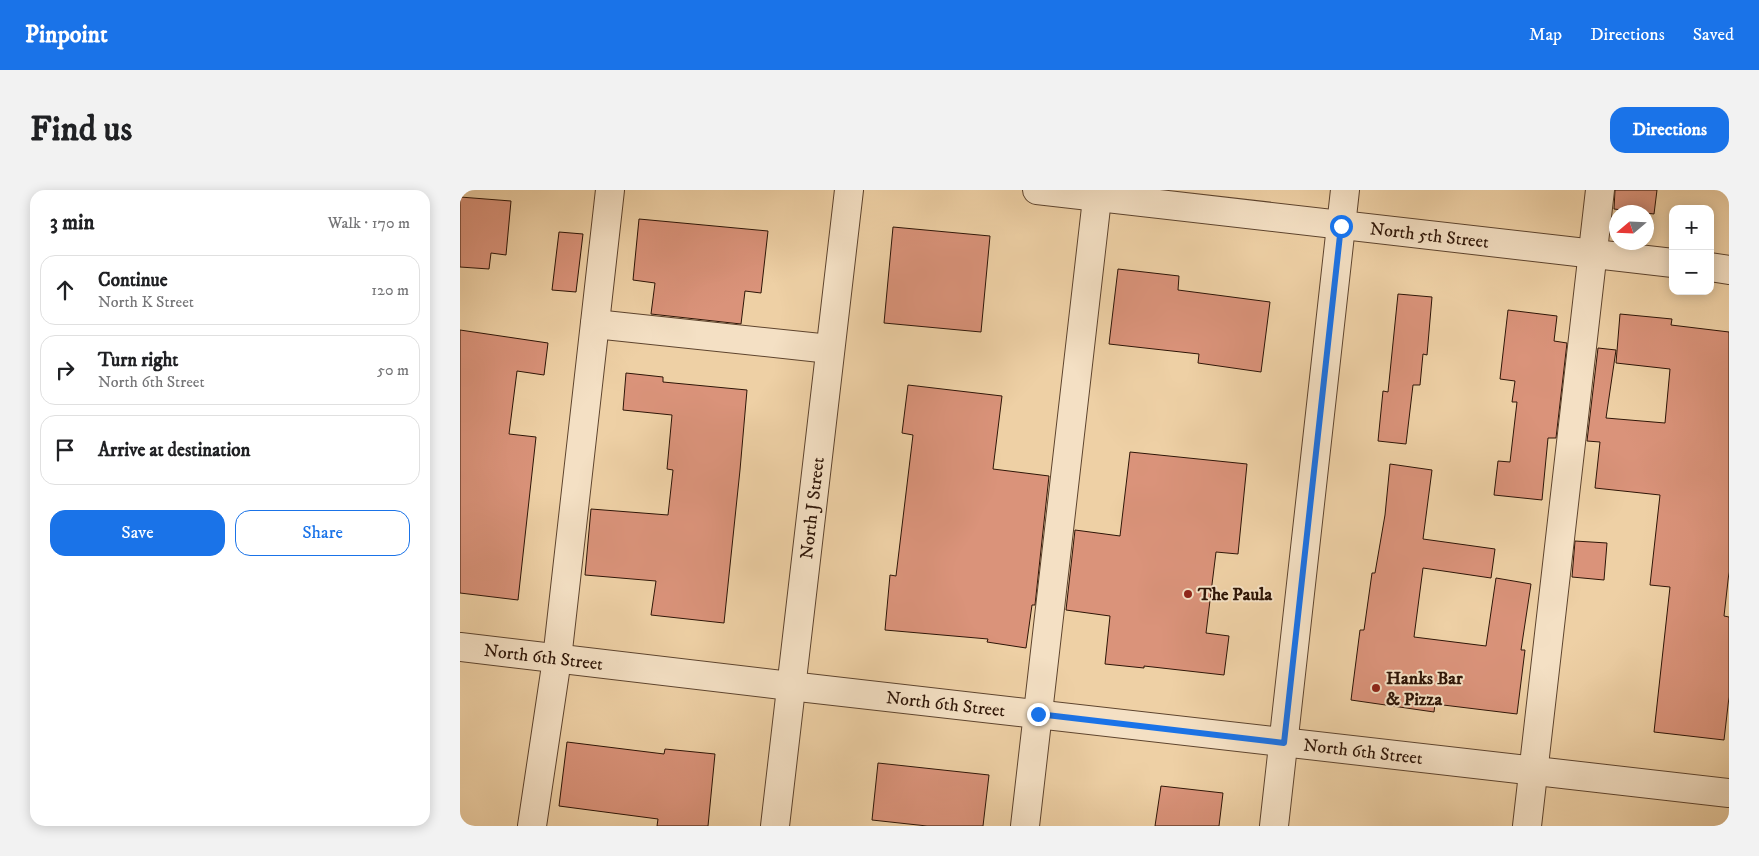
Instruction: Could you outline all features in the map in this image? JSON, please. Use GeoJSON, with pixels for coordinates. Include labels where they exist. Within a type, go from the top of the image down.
{"type":"FeatureCollection","features":[{"type":"Feature","properties":{"kind":"street"},"geometry":{"type":"LineString","coordinates":[[532,826],[556,658],[610,190]]}},
{"type":"Feature","properties":{"kind":"street","name":"North J Street"},"geometry":{"type":"LineString","coordinates":[[775,826],[849,190]]}},
{"type":"Feature","properties":{"kind":"street","name":"North 5th Street"},"geometry":{"type":"LineString","coordinates":[[1038,190],[1098,194],[1341,226],[1669,263]]}},
{"type":"Feature","properties":{"kind":"street"},"geometry":{"type":"LineString","coordinates":[[1274,826],[1345,190]]}},
{"type":"Feature","properties":{"kind":"street"},"geometry":{"type":"LineString","coordinates":[[1527,826],[1600,190]]}},
{"type":"Feature","properties":{"kind":"street"},"geometry":{"type":"LineString","coordinates":[[1025,826],[1098,194]]}},
{"type":"Feature","properties":{"kind":"street"},"geometry":{"type":"LineString","coordinates":[[1714,268],[1729,270]]}},
{"type":"Feature","properties":{"kind":"street"},"geometry":{"type":"LineString","coordinates":[[595,324],[830,349]]}},
{"type":"Feature","properties":{"kind":"street","name":"North 6th Street"},"geometry":{"type":"LineString","coordinates":[[460,647],[1729,793]]}},
{"type":"Feature","properties":{"kind":"building"},"geometry":{"type":"Polygon","coordinates":[[[1615,190],[1657,190],[1654,214],[1654,205],[1614,205],[1615,190]]]}},
{"type":"Feature","properties":{"kind":"building"},"geometry":{"type":"Polygon","coordinates":[[[460,197],[511,201],[506,255],[491,253],[489,269],[460,267],[460,197]]]}},
{"type":"Feature","properties":{"kind":"building"},"geometry":{"type":"Polygon","coordinates":[[[639,219],[768,231],[761,293],[745,291],[741,324],[651,314],[655,283],[633,280],[639,219]]]}},
{"type":"Feature","properties":{"kind":"building"},"geometry":{"type":"Polygon","coordinates":[[[893,227],[990,236],[981,332],[884,323],[893,227]]]}},
{"type":"Feature","properties":{"kind":"building"},"geometry":{"type":"Polygon","coordinates":[[[559,232],[583,234],[576,292],[552,290],[559,232]]]}},
{"type":"Feature","properties":{"kind":"building"},"geometry":{"type":"Polygon","coordinates":[[[1118,269],[1179,276],[1178,290],[1270,302],[1261,372],[1198,363],[1199,354],[1109,344],[1118,269]]]}},
{"type":"Feature","properties":{"kind":"building"},"geometry":{"type":"Polygon","coordinates":[[[1398,294],[1432,297],[1427,355],[1423,354],[1420,385],[1413,385],[1406,444],[1378,441],[1383,391],[1388,392],[1398,294]]]}},
{"type":"Feature","properties":{"kind":"building"},"geometry":{"type":"Polygon","coordinates":[[[1508,310],[1557,316],[1554,341],[1567,343],[1556,438],[1548,438],[1542,500],[1494,495],[1498,461],[1510,462],[1517,402],[1512,402],[1515,381],[1500,379],[1508,310]]]}},
{"type":"Feature","properties":{"kind":"building"},"geometry":{"type":"Polygon","coordinates":[[[1620,314],[1672,319],[1671,325],[1729,332],[1729,572],[1724,616],[1729,617],[1729,697],[1724,740],[1654,732],[1670,587],[1650,585],[1660,495],[1595,488],[1600,442],[1587,441],[1598,348],[1616,350],[1606,418],[1665,423],[1670,369],[1616,363],[1620,314]]]}},
{"type":"Feature","properties":{"kind":"building"},"geometry":{"type":"Polygon","coordinates":[[[460,330],[548,343],[544,375],[517,371],[509,434],[536,437],[518,600],[460,593],[460,330]]]}},
{"type":"Feature","properties":{"kind":"building"},"geometry":{"type":"Polygon","coordinates":[[[626,373],[663,377],[663,382],[747,390],[724,623],[651,615],[656,581],[585,575],[591,509],[668,515],[673,470],[667,469],[672,415],[623,410],[626,373]]]}},
{"type":"Feature","properties":{"kind":"building"},"geometry":{"type":"Polygon","coordinates":[[[908,385],[1002,396],[993,469],[1049,476],[1035,605],[1032,605],[1026,648],[987,642],[988,639],[885,630],[890,575],[896,576],[913,435],[902,433],[908,385]]]}},
{"type":"Feature","properties":{"kind":"building"},"geometry":{"type":"Polygon","coordinates":[[[1130,452],[1247,464],[1238,554],[1216,552],[1206,633],[1229,636],[1224,675],[1144,666],[1144,668],[1105,664],[1110,616],[1066,610],[1075,530],[1120,536],[1130,452]]]}},
{"type":"Feature","properties":{"kind":"building"},"geometry":{"type":"Polygon","coordinates":[[[1390,464],[1432,470],[1423,539],[1495,549],[1491,578],[1423,568],[1414,637],[1486,646],[1496,578],[1531,584],[1521,650],[1525,650],[1517,714],[1435,704],[1434,712],[1351,700],[1360,630],[1364,630],[1372,573],[1375,573],[1385,515],[1390,464]]]}},
{"type":"Feature","properties":{"kind":"building"},"geometry":{"type":"Polygon","coordinates":[[[1575,541],[1607,543],[1604,580],[1572,577],[1575,541]]]}},
{"type":"Feature","properties":{"kind":"building"},"geometry":{"type":"Polygon","coordinates":[[[567,742],[664,754],[665,749],[715,754],[708,826],[657,826],[658,819],[559,806],[567,742]]]}},
{"type":"Feature","properties":{"kind":"building"},"geometry":{"type":"Polygon","coordinates":[[[878,763],[989,775],[983,826],[927,826],[872,820],[878,763]]]}},
{"type":"Feature","properties":{"kind":"building"},"geometry":{"type":"Polygon","coordinates":[[[1161,786],[1223,793],[1219,826],[1155,826],[1161,786]]]}},
{"type":"Feature","properties":{"kind":"place","name":"The Paula"},"geometry":{"type":"Point","coordinates":[1188,594]}},
{"type":"Feature","properties":{"kind":"place","name":"Hanks Bar & Pizza"},"geometry":{"type":"Point","coordinates":[1376,688]}},
{"type":"Feature","properties":{"kind":"route"},"geometry":{"type":"LineString","coordinates":[[1038,714],[1284,743],[1341,226]]}}]}
